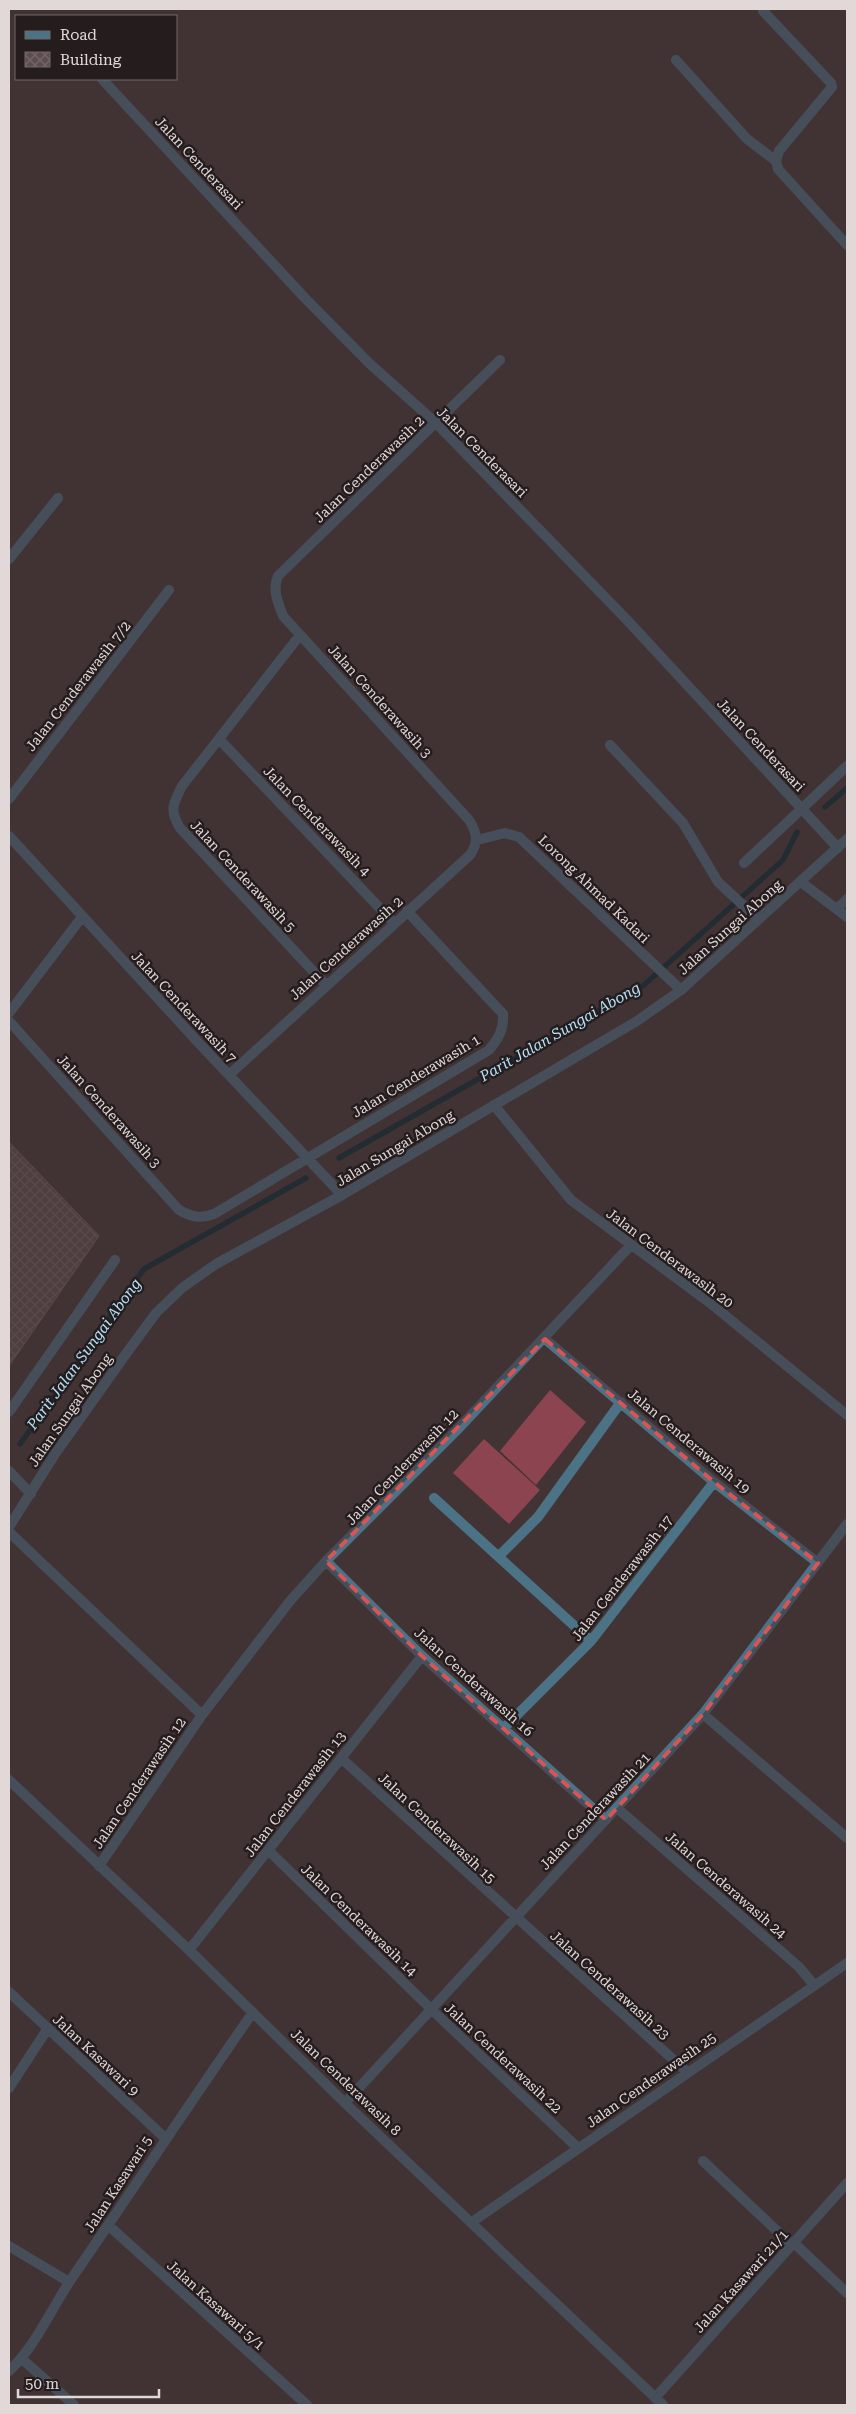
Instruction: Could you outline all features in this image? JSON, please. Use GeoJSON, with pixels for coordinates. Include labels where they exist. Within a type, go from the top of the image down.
{"type":"FeatureCollection","features":[{"type":"Feature","properties":{"kind":"street"},"geometry":{"type":"LineString","coordinates":[[763,11],[831,83],[832,87],[779,151],[776,161],[778,170],[847,245]]}},
{"type":"Feature","properties":{"kind":"street"},"geometry":{"type":"LineString","coordinates":[[676,60],[747,139],[776,161]]}},
{"type":"Feature","properties":{"kind":"street","name":"Jalan Cenderasari"},"geometry":{"type":"LineString","coordinates":[[103,80],[317,310],[369,363],[436,423],[628,622],[838,848]]}},
{"type":"Feature","properties":{"kind":"street","name":"Jalan Cenderawasih 2"},"geometry":{"type":"LineString","coordinates":[[278,576],[500,360]]}},
{"type":"Feature","properties":{"kind":"street"},"geometry":{"type":"LineString","coordinates":[[9,559],[58,498]]}},
{"type":"Feature","properties":{"kind":"street","name":"Jalan Cenderawasih 3"},"geometry":{"type":"LineString","coordinates":[[278,576],[275,584],[276,599],[283,616],[469,820],[477,840]]}},
{"type":"Feature","properties":{"kind":"street","name":"Jalan Cenderawasih 7/2"},"geometry":{"type":"LineString","coordinates":[[9,799],[169,590]]}},
{"type":"Feature","properties":{"kind":"street","name":"Jalan Cenderawasih 5"},"geometry":{"type":"LineString","coordinates":[[300,635],[182,786],[174,802],[173,816],[180,828],[326,985]]}},
{"type":"Feature","properties":{"kind":"street","name":"Jalan Cenderawasih 4"},"geometry":{"type":"LineString","coordinates":[[219,739],[394,923]]}},
{"type":"Feature","properties":{"kind":"street"},"geometry":{"type":"LineString","coordinates":[[610,745],[682,824],[714,877],[727,892],[758,920]]}},
{"type":"Feature","properties":{"kind":"street"},"geometry":{"type":"LineString","coordinates":[[744,863],[847,766]]}},
{"type":"Feature","properties":{"kind":"street","name":"Lorong Ahmad Kadari"},"geometry":{"type":"LineString","coordinates":[[477,840],[504,833],[519,837],[681,990]]}},
{"type":"Feature","properties":{"kind":"street","name":"Jalan Cenderawasih 7"},"geometry":{"type":"LineString","coordinates":[[9,836],[82,917],[342,1195]]}},
{"type":"Feature","properties":{"kind":"street","name":"Jalan Cenderawasih 2"},"geometry":{"type":"LineString","coordinates":[[229,1075],[470,855],[477,840]]}},
{"type":"Feature","properties":{"kind":"street","name":"Jalan Sungai Abong"},"geometry":{"type":"LineString","coordinates":[[9,1527],[55,1454],[123,1358],[156,1313],[182,1288],[216,1264],[342,1195],[637,1021],[681,990],[847,840]]}},
{"type":"Feature","properties":{"kind":"street"},"geometry":{"type":"LineString","coordinates":[[801,882],[847,917]]}},
{"type":"Feature","properties":{"kind":"street"},"geometry":{"type":"LineString","coordinates":[[837,909],[847,899]]}},
{"type":"Feature","properties":{"kind":"street","name":"Jalan Cenderawasih 1"},"geometry":{"type":"LineString","coordinates":[[191,1217],[202,1218],[214,1214],[489,1050],[498,1039],[504,1025],[503,1014],[407,911]]}},
{"type":"Feature","properties":{"kind":"street"},"geometry":{"type":"LineString","coordinates":[[9,1013],[82,917]]}},
{"type":"Feature","properties":{"kind":"street","name":"Jalan Cenderawasih 3"},"geometry":{"type":"LineString","coordinates":[[9,1021],[179,1210],[191,1217]]}},
{"type":"Feature","properties":{"kind":"street","name":"Jalan Cenderawasih 20"},"geometry":{"type":"LineString","coordinates":[[494,1105],[571,1200],[710,1303],[847,1415]]}},
{"type":"Feature","properties":{"kind":"street","name":"Jalan Cenderawasih 12"},"geometry":{"type":"LineString","coordinates":[[99,1866],[202,1716],[290,1601],[326,1561],[351,1538],[545,1339],[631,1245]]}},
{"type":"Feature","properties":{"kind":"street"},"geometry":{"type":"LineString","coordinates":[[9,1412],[115,1260]]}},
{"type":"Feature","properties":{"kind":"street","name":"Jalan Cenderawasih 19"},"geometry":{"type":"LineString","coordinates":[[545,1339],[714,1482],[818,1563]]}},
{"type":"Feature","properties":{"kind":"street"},"geometry":{"type":"LineString","coordinates":[[499,1556],[538,1518],[621,1402]]}},
{"type":"Feature","properties":{"kind":"street"},"geometry":{"type":"LineString","coordinates":[[9,1471],[31,1494]]}},
{"type":"Feature","properties":{"kind":"street","name":"Jalan Cenderawasih 17"},"geometry":{"type":"LineString","coordinates":[[504,1728],[591,1641],[714,1482]]}},
{"type":"Feature","properties":{"kind":"street"},"geometry":{"type":"LineString","coordinates":[[434,1498],[591,1641]]}},
{"type":"Feature","properties":{"kind":"street","name":"Jalan Cenderawasih 21"},"geometry":{"type":"LineString","coordinates":[[345,2102],[703,1714],[847,1524]]}},
{"type":"Feature","properties":{"kind":"street","name":"Jalan Cenderawasih 12"},"geometry":{"type":"LineString","coordinates":[[9,1532],[202,1716]]}},
{"type":"Feature","properties":{"kind":"street","name":"Jalan Cenderawasih 16"},"geometry":{"type":"LineString","coordinates":[[326,1561],[422,1656],[606,1820]]}},
{"type":"Feature","properties":{"kind":"street","name":"Jalan Cenderawasih 13"},"geometry":{"type":"LineString","coordinates":[[189,1950],[422,1656]]}},
{"type":"Feature","properties":{"kind":"street"},"geometry":{"type":"LineString","coordinates":[[703,1714],[847,1838]]}},
{"type":"Feature","properties":{"kind":"street","name":"Jalan Cenderawasih 15"},"geometry":{"type":"LineString","coordinates":[[341,1758],[515,1918]]}},
{"type":"Feature","properties":{"kind":"street","name":"Jalan Cenderawasih 8"},"geometry":{"type":"LineString","coordinates":[[9,1780],[663,2405]]}},
{"type":"Feature","properties":{"kind":"street","name":"Jalan Cenderawasih 24"},"geometry":{"type":"LineString","coordinates":[[617,1808],[799,1966],[814,1986]]}},
{"type":"Feature","properties":{"kind":"street","name":"Jalan Cenderawasih 14"},"geometry":{"type":"LineString","coordinates":[[268,1850],[431,2010]]}},
{"type":"Feature","properties":{"kind":"street","name":"Jalan Cenderawasih 23"},"geometry":{"type":"LineString","coordinates":[[515,1918],[687,2072]]}},
{"type":"Feature","properties":{"kind":"street","name":"Jalan Cenderawasih 25"},"geometry":{"type":"LineString","coordinates":[[472,2222],[847,1963]]}},
{"type":"Feature","properties":{"kind":"street","name":"Jalan Kasawari 9"},"geometry":{"type":"LineString","coordinates":[[9,1992],[165,2138]]}},
{"type":"Feature","properties":{"kind":"street","name":"Jalan Cenderawasih 22"},"geometry":{"type":"LineString","coordinates":[[431,2010],[578,2148]]}},
{"type":"Feature","properties":{"kind":"street","name":"Jalan Kasawari 5"},"geometry":{"type":"LineString","coordinates":[[9,2371],[22,2359],[69,2282],[165,2138],[253,2012]]}},
{"type":"Feature","properties":{"kind":"street"},"geometry":{"type":"LineString","coordinates":[[9,2088],[48,2028]]}},
{"type":"Feature","properties":{"kind":"street"},"geometry":{"type":"LineString","coordinates":[[703,2161],[847,2293]]}},
{"type":"Feature","properties":{"kind":"street","name":"Jalan Kasawari 21/1"},"geometry":{"type":"LineString","coordinates":[[655,2398],[847,2183]]}},
{"type":"Feature","properties":{"kind":"street","name":"Jalan Kasawari 5/1"},"geometry":{"type":"LineString","coordinates":[[108,2225],[307,2405]]}},
{"type":"Feature","properties":{"kind":"street"},"geometry":{"type":"LineString","coordinates":[[9,2246],[69,2282]]}},
{"type":"Feature","properties":{"kind":"street"},"geometry":{"type":"LineString","coordinates":[[22,2359],[74,2405]]}},
{"type":"Feature","properties":{"kind":"highlighted area"},"geometry":{"type":"Polygon","coordinates":[[[545,1339],[714,1482],[818,1563],[703,1714],[606,1820],[422,1656],[326,1561],[545,1339]]]}},
{"type":"Feature","properties":{"kind":"shaded area"},"geometry":{"type":"Polygon","coordinates":[[[550,1390],[586,1422],[536,1485],[500,1451],[550,1390]]]}},
{"type":"Feature","properties":{"kind":"shaded area"},"geometry":{"type":"Polygon","coordinates":[[[484,1439],[540,1490],[509,1524],[453,1473],[484,1439]]]}},
{"type":"Feature","properties":{"kind":"building"},"geometry":{"type":"Polygon","coordinates":[[[9,1142],[99,1236],[9,1366],[9,1142]]]}},
{"type":"Feature","properties":{"kind":"waterway","name":"Parit Jalan Sungai Abong"},"geometry":{"type":"LineString","coordinates":[[825,807],[847,788]]}},
{"type":"Feature","properties":{"kind":"waterway","name":"Parit Jalan Sungai Abong"},"geometry":{"type":"LineString","coordinates":[[339,1158],[644,985],[783,860],[797,832]]}},
{"type":"Feature","properties":{"kind":"waterway","name":"Parit Jalan Sungai Abong"},"geometry":{"type":"LineString","coordinates":[[20,1444],[144,1269],[306,1178]]}}]}
